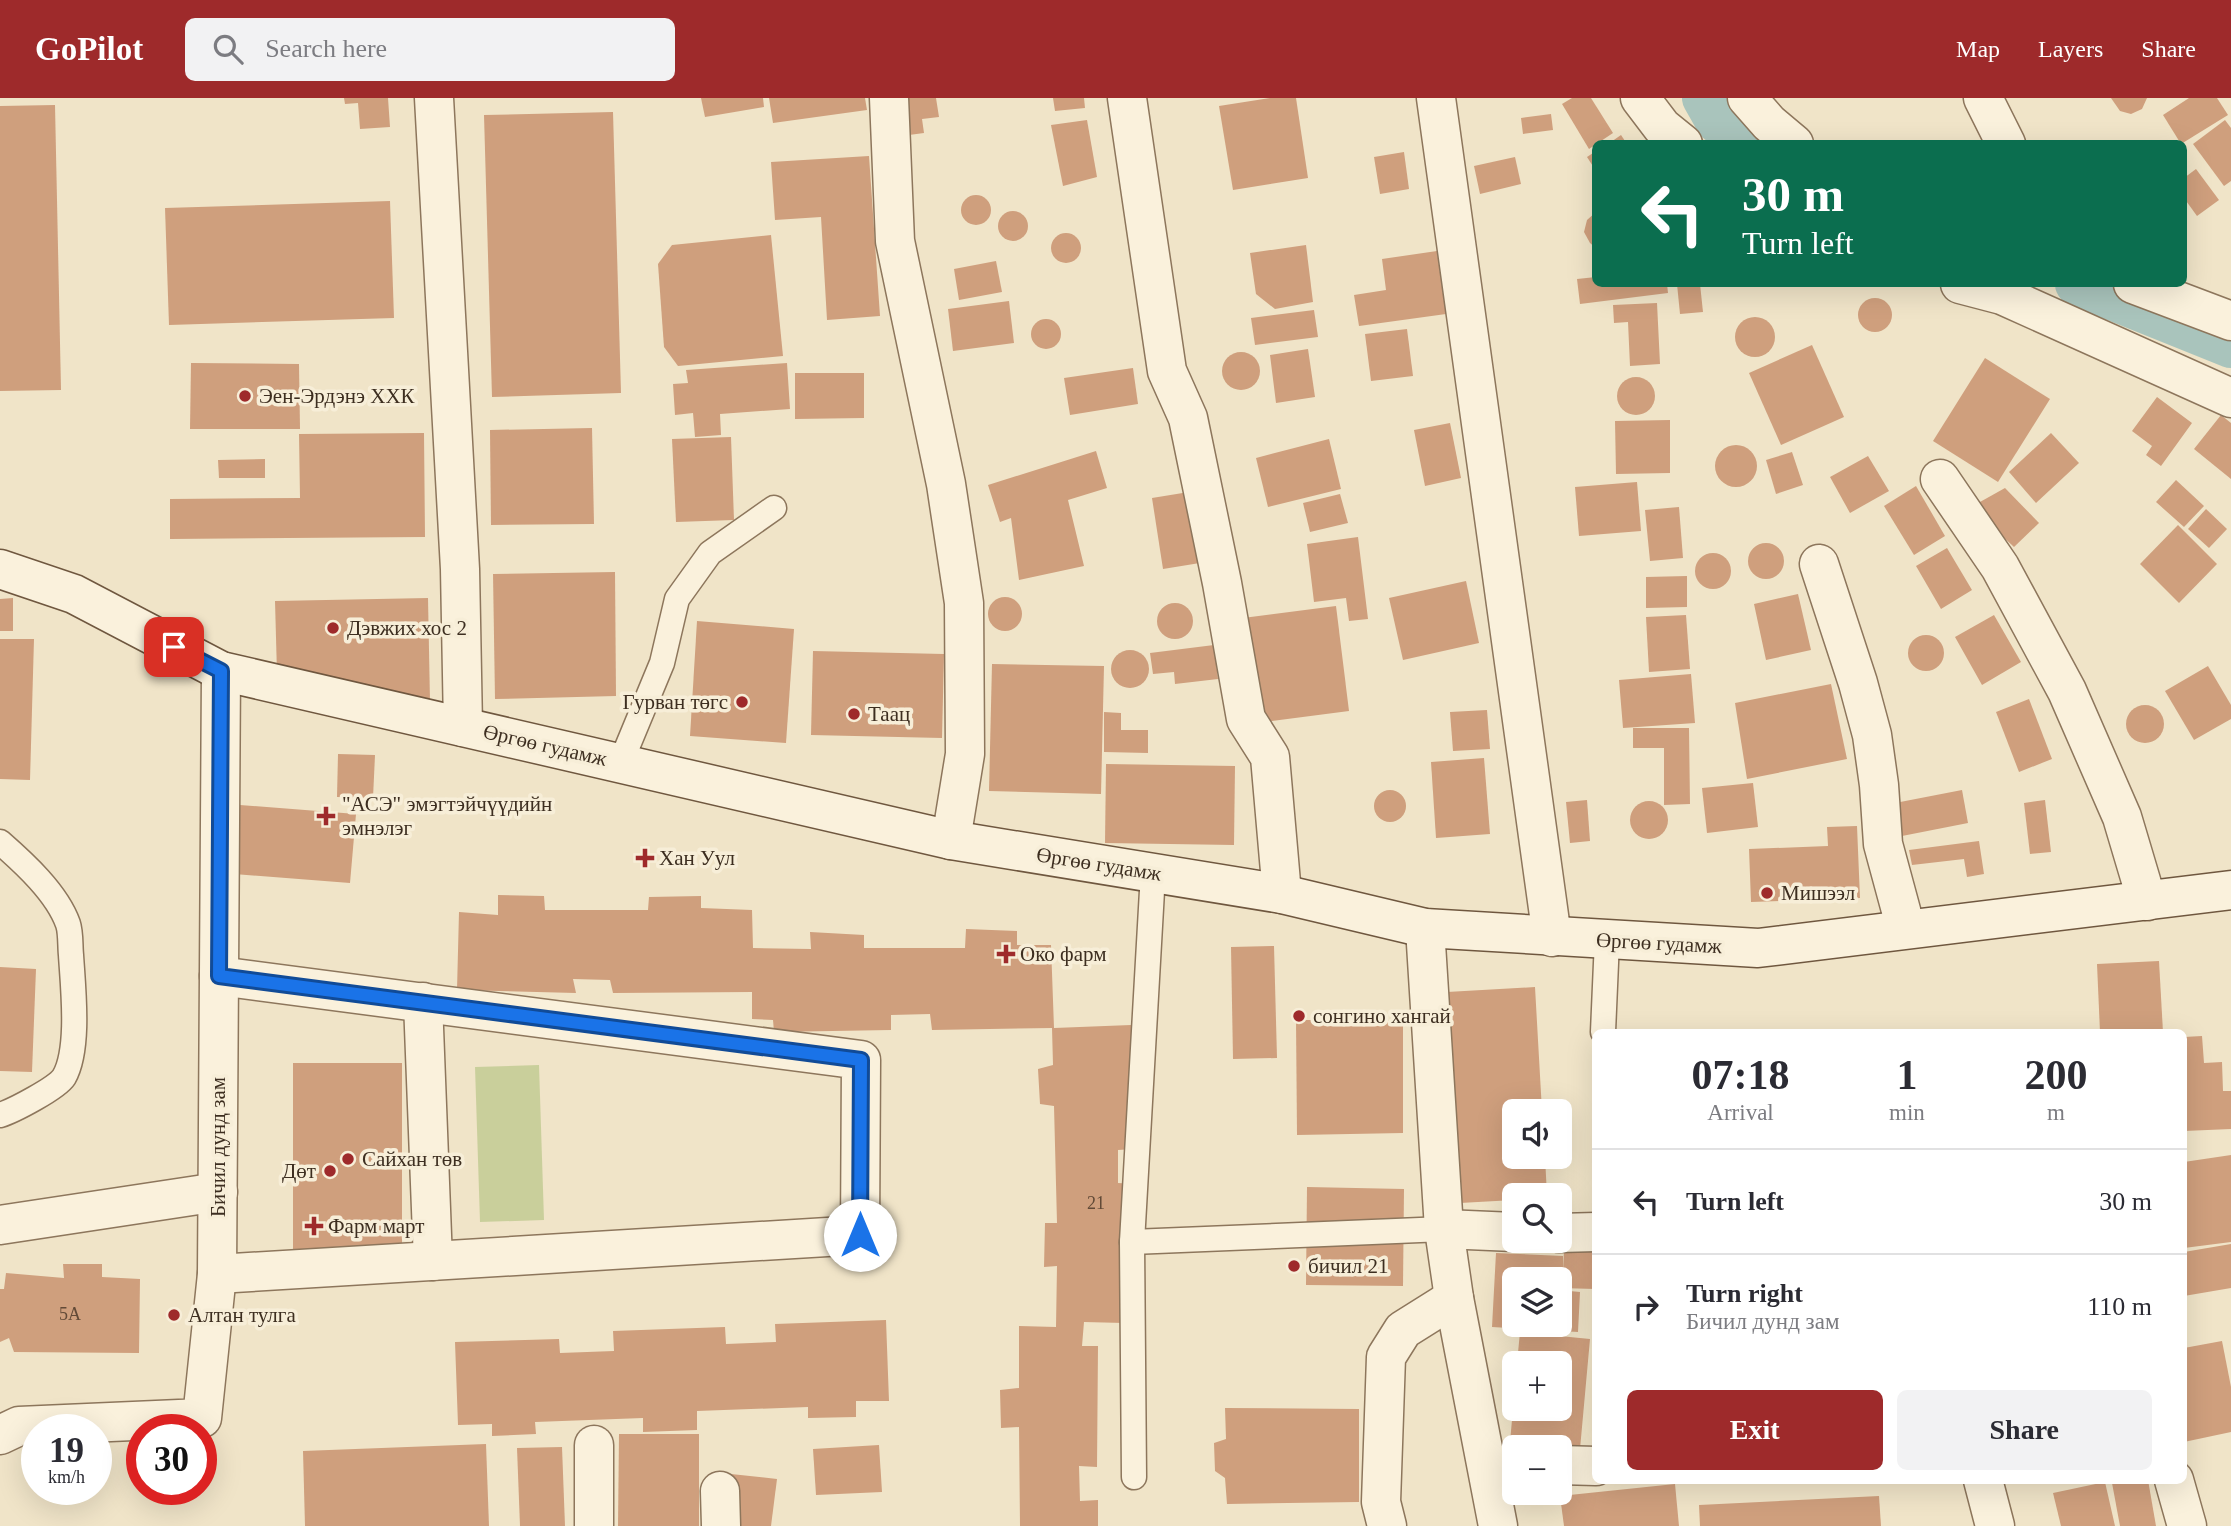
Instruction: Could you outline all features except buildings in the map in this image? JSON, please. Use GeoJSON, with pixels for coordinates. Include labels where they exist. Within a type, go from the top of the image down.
{"type":"FeatureCollection","features":[{"type":"Feature","properties":{"kind":"street"},"geometry":{"type":"LineString","coordinates":[[434,98],[460,569],[463,727]]}},
{"type":"Feature","properties":{"kind":"street"},"geometry":{"type":"LineString","coordinates":[[889,98],[895,241],[946,484],[964,603],[965,754],[951,840]]}},
{"type":"Feature","properties":{"kind":"street"},"geometry":{"type":"LineString","coordinates":[[1127,98],[1167,371],[1188,418],[1222,583],[1246,719],[1270,757],[1282,894]]}},
{"type":"Feature","properties":{"kind":"street"},"geometry":{"type":"LineString","coordinates":[[1436,98],[1552,937]]}},
{"type":"Feature","properties":{"kind":"street"},"geometry":{"type":"LineString","coordinates":[[1640,98],[1662,127],[1678,140]]}},
{"type":"Feature","properties":{"kind":"street"},"geometry":{"type":"LineString","coordinates":[[1748,98],[1769,123],[1789,140]]}},
{"type":"Feature","properties":{"kind":"street"},"geometry":{"type":"LineString","coordinates":[[1983,98],[2004,140]]}},
{"type":"Feature","properties":{"kind":"street"},"geometry":{"type":"LineString","coordinates":[[1972,287],[2002,295],[2231,398]]}},
{"type":"Feature","properties":{"kind":"street"},"geometry":{"type":"LineString","coordinates":[[2141,287],[2231,321]]}},
{"type":"Feature","properties":{"kind":"street"},"geometry":{"type":"LineString","coordinates":[[1940,479],[2000,567],[2067,691],[2122,817],[2147,901]]}},
{"type":"Feature","properties":{"kind":"street"},"geometry":{"type":"LineString","coordinates":[[1819,564],[1872,735],[1880,785],[1883,844],[1906,929]]}},
{"type":"Feature","properties":{"kind":"street","name":"Өргөө гудамж"},"geometry":{"type":"LineString","coordinates":[[0,569],[74,594],[221,671],[951,840],[1282,894],[1425,928],[1758,948],[2231,890]]}},
{"type":"Feature","properties":{"kind":"street","name":"Бичил дунд зам"},"geometry":{"type":"LineString","coordinates":[[0,1435],[19,1426],[202,1418],[217,1274],[221,671]]}},
{"type":"Feature","properties":{"kind":"street"},"geometry":{"type":"LineString","coordinates":[[1425,928],[1444,1229],[1454,1298],[1500,1464],[1498,1526]]}},
{"type":"Feature","properties":{"kind":"street"},"geometry":{"type":"LineString","coordinates":[[217,1274],[860,1235],[861,1060],[219,976]]}},
{"type":"Feature","properties":{"kind":"street"},"geometry":{"type":"LineString","coordinates":[[423,1002],[433,1261]]}},
{"type":"Feature","properties":{"kind":"street"},"geometry":{"type":"LineString","coordinates":[[0,1225],[218,1192]]}},
{"type":"Feature","properties":{"kind":"street"},"geometry":{"type":"LineString","coordinates":[[1444,1229],[1502,1231]]}},
{"type":"Feature","properties":{"kind":"street"},"geometry":{"type":"LineString","coordinates":[[1572,1233],[1592,1233]]}},
{"type":"Feature","properties":{"kind":"street"},"geometry":{"type":"LineString","coordinates":[[1387,1526],[1381,1502],[1386,1357],[1403,1331],[1454,1298]]}},
{"type":"Feature","properties":{"kind":"street"},"geometry":{"type":"LineString","coordinates":[[594,1445],[594,1526]]}},
{"type":"Feature","properties":{"kind":"street"},"geometry":{"type":"LineString","coordinates":[[1572,1465],[1592,1466]]}},
{"type":"Feature","properties":{"kind":"street"},"geometry":{"type":"LineString","coordinates":[[1984,1484],[1995,1526]]}},
{"type":"Feature","properties":{"kind":"street"},"geometry":{"type":"LineString","coordinates":[[2175,1484],[2187,1526]]}},
{"type":"Feature","properties":{"kind":"lane"},"geometry":{"type":"LineString","coordinates":[[621,762],[662,663],[677,599],[710,553],[774,508]]}},
{"type":"Feature","properties":{"kind":"lane"},"geometry":{"type":"LineString","coordinates":[[0,842],[26,865],[58,905],[68,925],[75,1010],[71,1053],[63,1079],[16,1110],[0,1115]]}},
{"type":"Feature","properties":{"kind":"lane"},"geometry":{"type":"LineString","coordinates":[[1134,1477],[1132,1242],[1153,873]]}},
{"type":"Feature","properties":{"kind":"lane"},"geometry":{"type":"LineString","coordinates":[[1603,1029],[1607,940]]}},
{"type":"Feature","properties":{"kind":"lane"},"geometry":{"type":"LineString","coordinates":[[1132,1242],[1444,1229]]}},
{"type":"Feature","properties":{"kind":"green space"},"geometry":{"type":"Polygon","coordinates":[[[539,1065],[544,1220],[480,1222],[475,1067],[539,1065]]]}},
{"type":"Feature","properties":{"kind":"waterway"},"geometry":{"type":"LineString","coordinates":[[1704,98],[1717,121],[1748,140]]}},
{"type":"Feature","properties":{"kind":"waterway"},"geometry":{"type":"LineString","coordinates":[[2084,287],[2231,346]]}},
{"type":"Feature","properties":{"kind":"place","name":"Эен-Эрдэнэ ХХК"},"geometry":{"type":"Point","coordinates":[245,396]}},
{"type":"Feature","properties":{"kind":"place","name":"Дэвжих хос 2"},"geometry":{"type":"Point","coordinates":[333,628]}},
{"type":"Feature","properties":{"kind":"place","name":"Гурван төгс"},"geometry":{"type":"Point","coordinates":[742,702]}},
{"type":"Feature","properties":{"kind":"place","name":"Таац"},"geometry":{"type":"Point","coordinates":[854,714]}},
{"type":"Feature","properties":{"kind":"place","name":"\"АСЭ\" эмэгтэйчүүдийн эмнэлэг"},"geometry":{"type":"Point","coordinates":[326,816]}},
{"type":"Feature","properties":{"kind":"place","name":"Хан Уул"},"geometry":{"type":"Point","coordinates":[645,858]}},
{"type":"Feature","properties":{"kind":"place","name":"Мишээл"},"geometry":{"type":"Point","coordinates":[1767,893]}},
{"type":"Feature","properties":{"kind":"place","name":"Око фарм"},"geometry":{"type":"Point","coordinates":[1006,954]}},
{"type":"Feature","properties":{"kind":"place","name":"сонгино хангай"},"geometry":{"type":"Point","coordinates":[1299,1016]}},
{"type":"Feature","properties":{"kind":"place","name":"Сайхан төв"},"geometry":{"type":"Point","coordinates":[348,1159]}},
{"type":"Feature","properties":{"kind":"place","name":"Дөт"},"geometry":{"type":"Point","coordinates":[330,1171]}},
{"type":"Feature","properties":{"kind":"place","name":"Фарм март"},"geometry":{"type":"Point","coordinates":[314,1226]}},
{"type":"Feature","properties":{"kind":"place","name":"бичил 21"},"geometry":{"type":"Point","coordinates":[1294,1266]}},
{"type":"Feature","properties":{"kind":"place","name":"Алтан тулга"},"geometry":{"type":"Point","coordinates":[174,1315]}},
{"type":"Feature","properties":{"kind":"route"},"geometry":{"type":"LineString","coordinates":[[174,647],[221,671],[219,976],[861,1060],[860,1235]]}}]}
